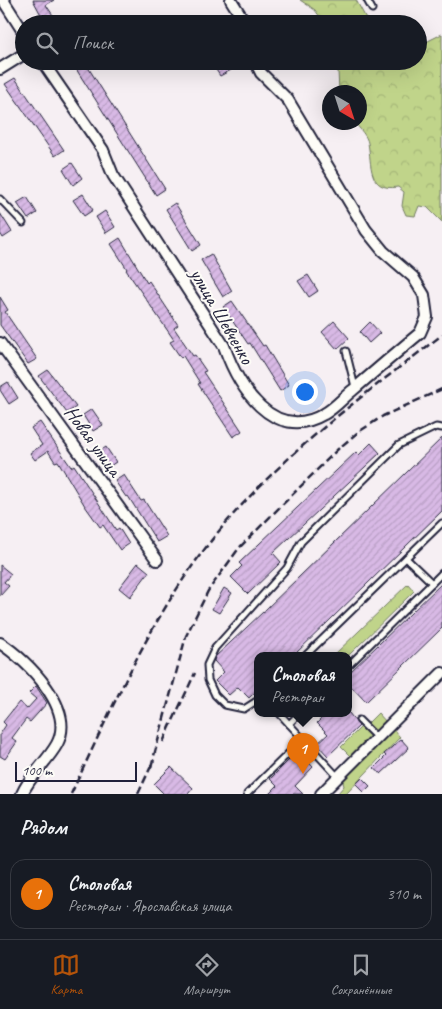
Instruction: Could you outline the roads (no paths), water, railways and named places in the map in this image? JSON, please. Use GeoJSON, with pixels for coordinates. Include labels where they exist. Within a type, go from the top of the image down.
{"type":"FeatureCollection","features":[{"type":"Feature","properties":{"kind":"street"},"geometry":{"type":"LineString","coordinates":[[3,0],[15,19]]}},
{"type":"Feature","properties":{"kind":"street"},"geometry":{"type":"LineString","coordinates":[[231,0],[240,15]]}},
{"type":"Feature","properties":{"kind":"street"},"geometry":{"type":"LineString","coordinates":[[0,69],[15,60]]}},
{"type":"Feature","properties":{"kind":"street","name":"улица Шевченко"},"geometry":{"type":"LineString","coordinates":[[48,70],[103,150],[113,175],[224,346],[233,371],[255,403],[280,419],[302,421],[324,414],[420,333],[427,317],[424,294],[413,277],[383,251],[366,230],[288,100],[260,70]]}},
{"type":"Feature","properties":{"kind":"street","name":"Новая улица"},"geometry":{"type":"LineString","coordinates":[[0,343],[157,560]]}},
{"type":"Feature","properties":{"kind":"street"},"geometry":{"type":"LineString","coordinates":[[0,643],[22,661],[46,688],[59,707],[62,727],[58,743],[26,783],[22,794]]}},
{"type":"Feature","properties":{"kind":"street"},"geometry":{"type":"LineString","coordinates":[[320,794],[442,672]]}},
{"type":"Feature","properties":{"kind":"lane"},"geometry":{"type":"LineString","coordinates":[[367,0],[372,9]]}},
{"type":"Feature","properties":{"kind":"lane"},"geometry":{"type":"LineString","coordinates":[[0,199],[23,223]]}},
{"type":"Feature","properties":{"kind":"lane"},"geometry":{"type":"LineString","coordinates":[[346,351],[355,388]]}},
{"type":"Feature","properties":{"kind":"lane"},"geometry":{"type":"LineString","coordinates":[[254,703],[244,709],[225,705],[214,695],[208,680],[207,665],[215,648],[287,568],[301,542],[399,445],[436,427],[442,428]]}},
{"type":"Feature","properties":{"kind":"lane"},"geometry":{"type":"LineString","coordinates":[[309,652],[442,523]]}},
{"type":"Feature","properties":{"kind":"lane"},"geometry":{"type":"LineString","coordinates":[[406,558],[432,583]]}},
{"type":"Feature","properties":{"kind":"lane"},"geometry":{"type":"LineString","coordinates":[[352,662],[442,573]]}},
{"type":"Feature","properties":{"kind":"lane"},"geometry":{"type":"LineString","coordinates":[[283,717],[338,776]]}},
{"type":"Feature","properties":{"kind":"lane"},"geometry":{"type":"LineString","coordinates":[[289,724],[296,717]]}},
{"type":"Feature","properties":{"kind":"lane"},"geometry":{"type":"LineString","coordinates":[[359,720],[377,738]]}},
{"type":"Feature","properties":{"kind":"lane"},"geometry":{"type":"LineString","coordinates":[[247,794],[303,739]]}},
{"type":"Feature","properties":{"kind":"railway"},"geometry":{"type":"LineString","coordinates":[[71,794],[149,635],[186,574],[232,515],[317,433],[442,335]]}},
{"type":"Feature","properties":{"kind":"railway"},"geometry":{"type":"LineString","coordinates":[[151,767],[186,636],[208,591],[239,548],[338,449],[357,433],[383,416],[442,389]]}},
{"type":"Feature","properties":{"kind":"railway"},"geometry":{"type":"LineString","coordinates":[[163,742],[195,673]]}},
{"type":"Feature","properties":{"kind":"railway"},"geometry":{"type":"LineString","coordinates":[[138,794],[154,760]]}},
{"type":"Feature","properties":{"kind":"place","name":"Столовая"},"geometry":{"type":"Point","coordinates":[303,774]}}]}
